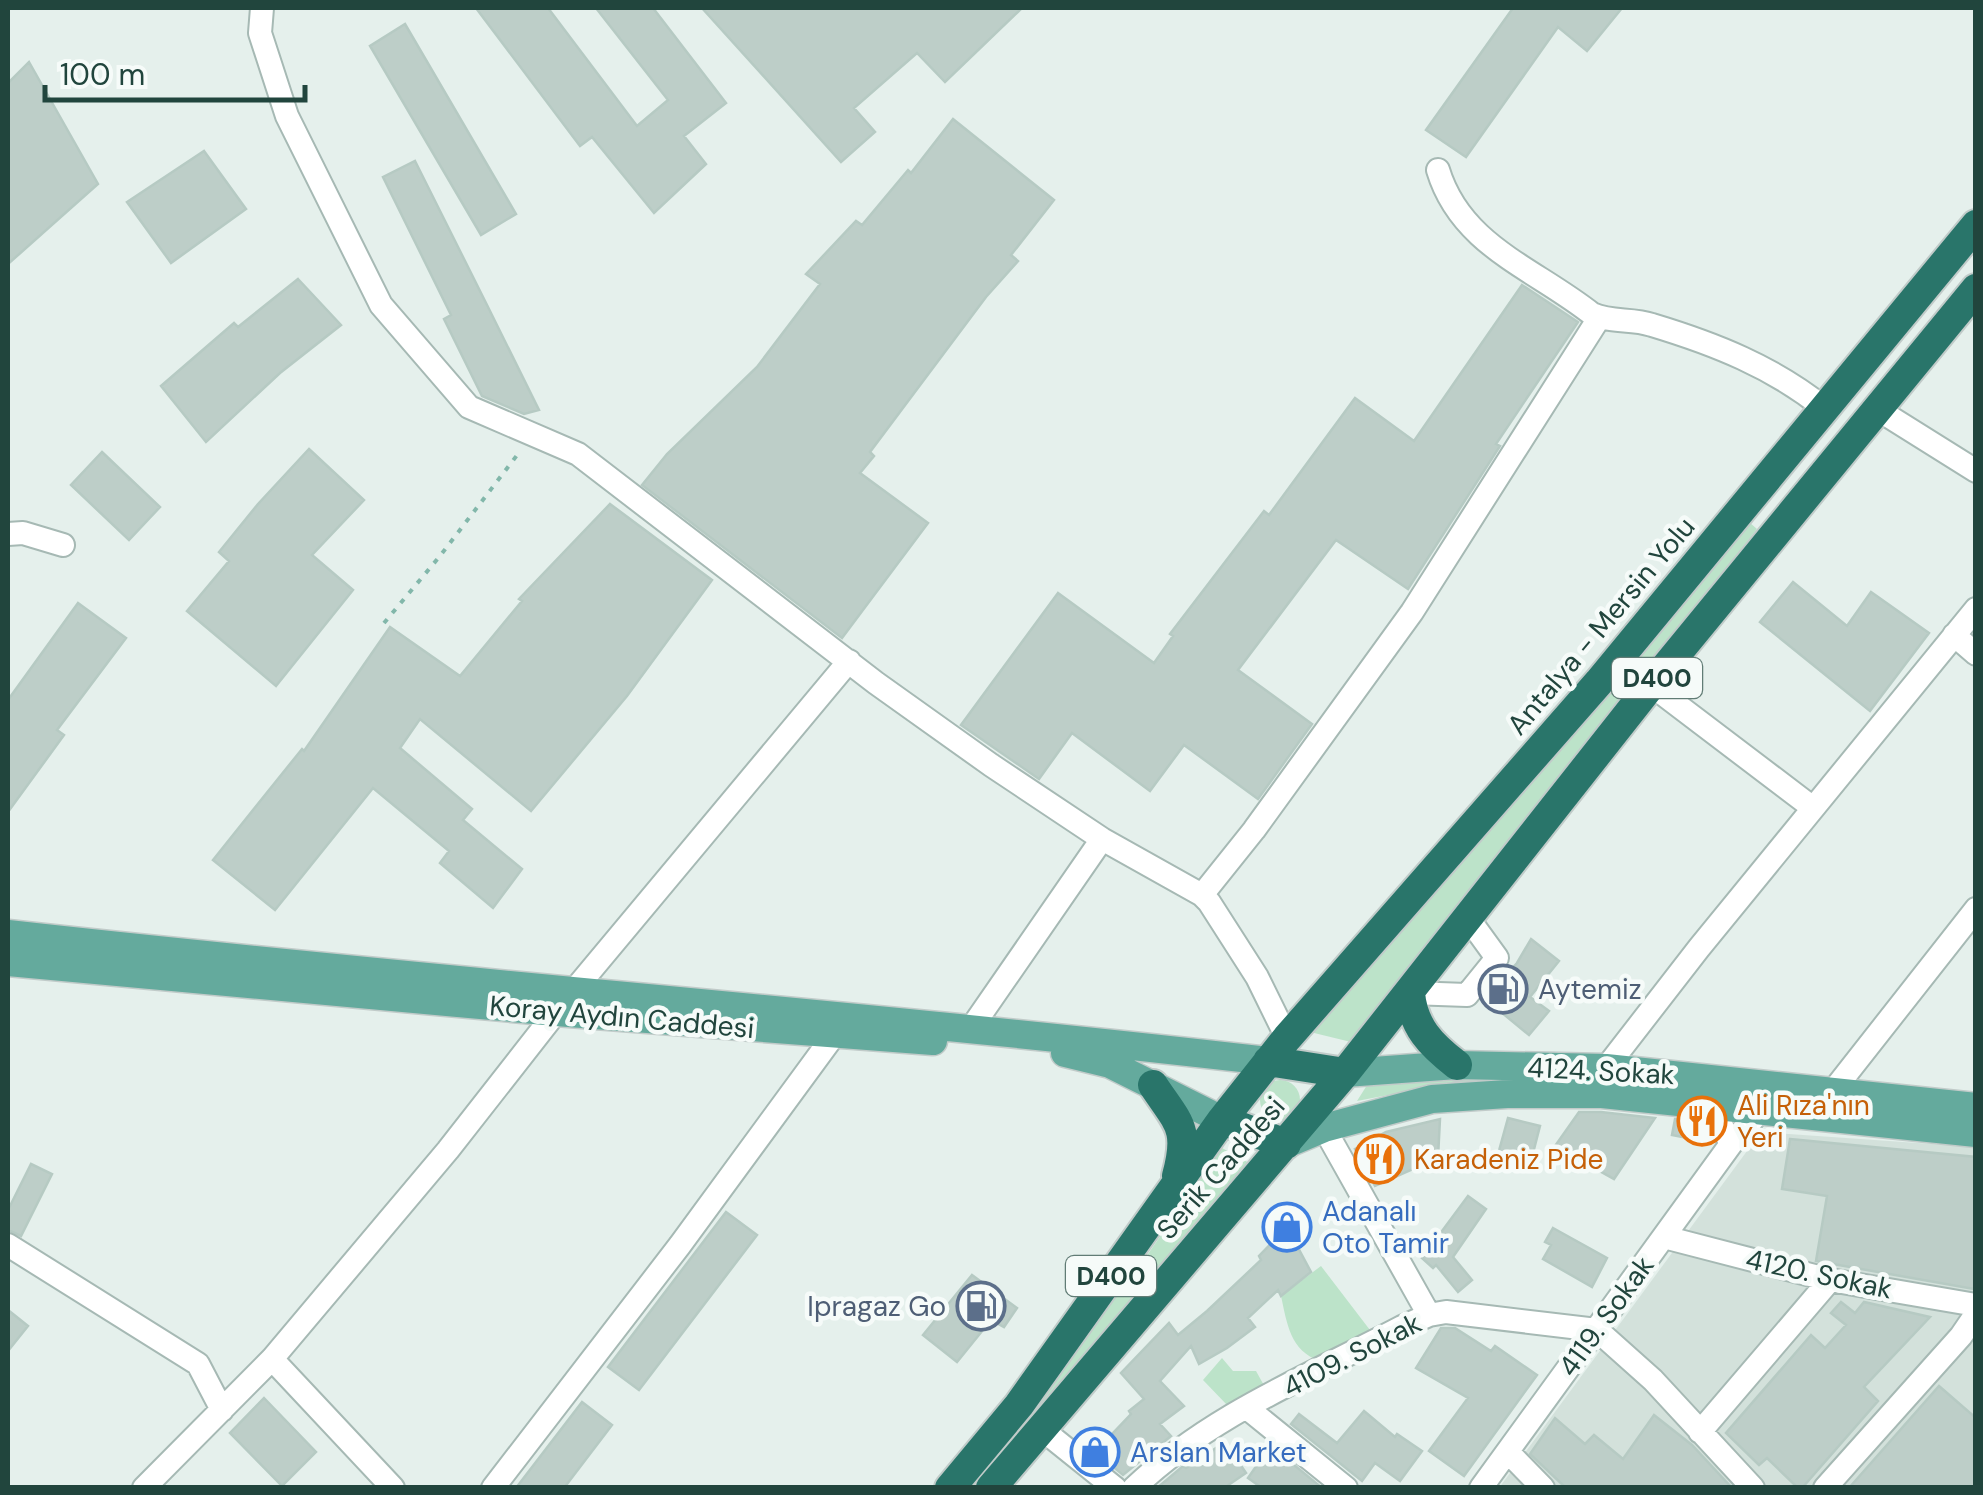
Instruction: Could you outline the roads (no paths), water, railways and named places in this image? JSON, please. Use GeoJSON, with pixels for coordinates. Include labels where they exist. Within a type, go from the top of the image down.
{"type":"FeatureCollection","features":[{"type":"Feature","properties":{"kind":"highway","name":"Antalya - Mersin Yolu"},"geometry":{"type":"LineString","coordinates":[[1278,1050],[1599,682],[1976,225]]}},
{"type":"Feature","properties":{"kind":"highway","name":"D400"},"geometry":{"type":"LineString","coordinates":[[1345,1073],[1652,685],[1976,289]]}},
{"type":"Feature","properties":{"kind":"highway"},"geometry":{"type":"LineString","coordinates":[[1410,993],[1420,1030],[1457,1065]]}},
{"type":"Feature","properties":{"kind":"highway"},"geometry":{"type":"LineString","coordinates":[[1278,1050],[1345,1073]]}},
{"type":"Feature","properties":{"kind":"highway","name":"Serik Caddesi"},"geometry":{"type":"LineString","coordinates":[[950,1488],[1018,1405],[1222,1120],[1278,1050]]}},
{"type":"Feature","properties":{"kind":"highway","name":"Serik Caddesi"},"geometry":{"type":"LineString","coordinates":[[991,1488],[1039,1427],[1345,1073]]}},
{"type":"Feature","properties":{"kind":"highway"},"geometry":{"type":"LineString","coordinates":[[1152,1085],[1182,1129],[1185,1147],[1175,1186]]}},
{"type":"Feature","properties":{"kind":"highway"},"geometry":{"type":"LineString","coordinates":[[1222,1120],[1286,1144]]}},
{"type":"Feature","properties":{"kind":"main road"},"geometry":{"type":"LineString","coordinates":[[8,934],[323,969],[565,1002],[1278,1050]]}},
{"type":"Feature","properties":{"kind":"main road","name":"Koray Aydın Caddesi"},"geometry":{"type":"LineString","coordinates":[[8,962],[565,1002],[834,1035],[1006,1046],[1110,1064],[1222,1120]]}},
{"type":"Feature","properties":{"kind":"main road","name":"4124. Sokak"},"geometry":{"type":"LineString","coordinates":[[1345,1073],[1457,1065],[1606,1068],[1976,1107]]}},
{"type":"Feature","properties":{"kind":"main road"},"geometry":{"type":"LineString","coordinates":[[1286,1144],[1324,1128],[1432,1099],[1507,1094],[1602,1094],[1976,1133]]}},
{"type":"Feature","properties":{"kind":"street"},"geometry":{"type":"LineString","coordinates":[[262,8],[260,33],[287,116],[381,305],[469,407],[578,454],[991,765],[1102,839],[1202,894],[1258,977],[1278,1050]]}},
{"type":"Feature","properties":{"kind":"street"},"geometry":{"type":"LineString","coordinates":[[1438,170],[1455,210],[1476,234],[1600,318],[1646,323],[1739,355],[1784,379],[1824,408]]}},
{"type":"Feature","properties":{"kind":"street"},"geometry":{"type":"LineString","coordinates":[[1202,894],[1254,830],[1412,612],[1600,318]]}},
{"type":"Feature","properties":{"kind":"street"},"geometry":{"type":"LineString","coordinates":[[1877,410],[1976,471]]}},
{"type":"Feature","properties":{"kind":"street"},"geometry":{"type":"LineString","coordinates":[[8,534],[23,533],[62,545]]}},
{"type":"Feature","properties":{"kind":"street"},"geometry":{"type":"LineString","coordinates":[[1606,1068],[1976,609]]}},
{"type":"Feature","properties":{"kind":"street"},"geometry":{"type":"LineString","coordinates":[[1954,635],[1976,654]]}},
{"type":"Feature","properties":{"kind":"street"},"geometry":{"type":"LineString","coordinates":[[144,1488],[272,1359],[849,661]]}},
{"type":"Feature","properties":{"kind":"street"},"geometry":{"type":"LineString","coordinates":[[1652,685],[1813,808]]}},
{"type":"Feature","properties":{"kind":"street"},"geometry":{"type":"LineString","coordinates":[[972,1027],[1102,839]]}},
{"type":"Feature","properties":{"kind":"street"},"geometry":{"type":"LineString","coordinates":[[1833,1091],[1974,914]]}},
{"type":"Feature","properties":{"kind":"street"},"geometry":{"type":"LineString","coordinates":[[1410,993],[1466,995],[1497,958],[1468,918]]}},
{"type":"Feature","properties":{"kind":"street"},"geometry":{"type":"LineString","coordinates":[[492,1488],[680,1245],[834,1035]]}},
{"type":"Feature","properties":{"kind":"street"},"geometry":{"type":"LineString","coordinates":[[1711,1105],[1730,1144]]}},
{"type":"Feature","properties":{"kind":"street","name":"4119. Sokak"},"geometry":{"type":"LineString","coordinates":[[1482,1488],[1730,1144],[1760,1110]]}},
{"type":"Feature","properties":{"kind":"street"},"geometry":{"type":"LineString","coordinates":[[1324,1128],[1429,1315]]}},
{"type":"Feature","properties":{"kind":"street","name":"4120. Sokak"},"geometry":{"type":"LineString","coordinates":[[1664,1237],[1830,1280],[1976,1305]]}},
{"type":"Feature","properties":{"kind":"street"},"geometry":{"type":"LineString","coordinates":[[8,1245],[198,1364],[222,1410]]}},
{"type":"Feature","properties":{"kind":"street"},"geometry":{"type":"LineString","coordinates":[[1700,1432],[1830,1280]]}},
{"type":"Feature","properties":{"kind":"street","name":"4109. Sokak"},"geometry":{"type":"LineString","coordinates":[[1134,1488],[1186,1443],[1429,1315],[1465,1314],[1597,1330]]}},
{"type":"Feature","properties":{"kind":"street"},"geometry":{"type":"LineString","coordinates":[[1824,1488],[1976,1314]]}},
{"type":"Feature","properties":{"kind":"street"},"geometry":{"type":"LineString","coordinates":[[1597,1330],[1654,1380],[1752,1488]]}},
{"type":"Feature","properties":{"kind":"street"},"geometry":{"type":"LineString","coordinates":[[272,1359],[392,1488]]}},
{"type":"Feature","properties":{"kind":"street"},"geometry":{"type":"LineString","coordinates":[[1247,1408],[1346,1488]]}},
{"type":"Feature","properties":{"kind":"street"},"geometry":{"type":"LineString","coordinates":[[1039,1427],[1115,1488]]}},
{"type":"Feature","properties":{"kind":"street"},"geometry":{"type":"LineString","coordinates":[[1508,1452],[1544,1488]]}},
{"type":"Feature","properties":{"kind":"place","name":"Aytemiz"},"geometry":{"type":"Point","coordinates":[1503,989]}},
{"type":"Feature","properties":{"kind":"place","name":"Ali Rıza'nın Yeri"},"geometry":{"type":"Point","coordinates":[1702,1121]}},
{"type":"Feature","properties":{"kind":"place","name":"Karadeniz Pide"},"geometry":{"type":"Point","coordinates":[1379,1159]}},
{"type":"Feature","properties":{"kind":"place","name":"Adanalı Oto Tamir"},"geometry":{"type":"Point","coordinates":[1287,1227]}},
{"type":"Feature","properties":{"kind":"place","name":"Ipragaz Go"},"geometry":{"type":"Point","coordinates":[981,1306]}},
{"type":"Feature","properties":{"kind":"place","name":"Arslan Market"},"geometry":{"type":"Point","coordinates":[1095,1452]}}]}
